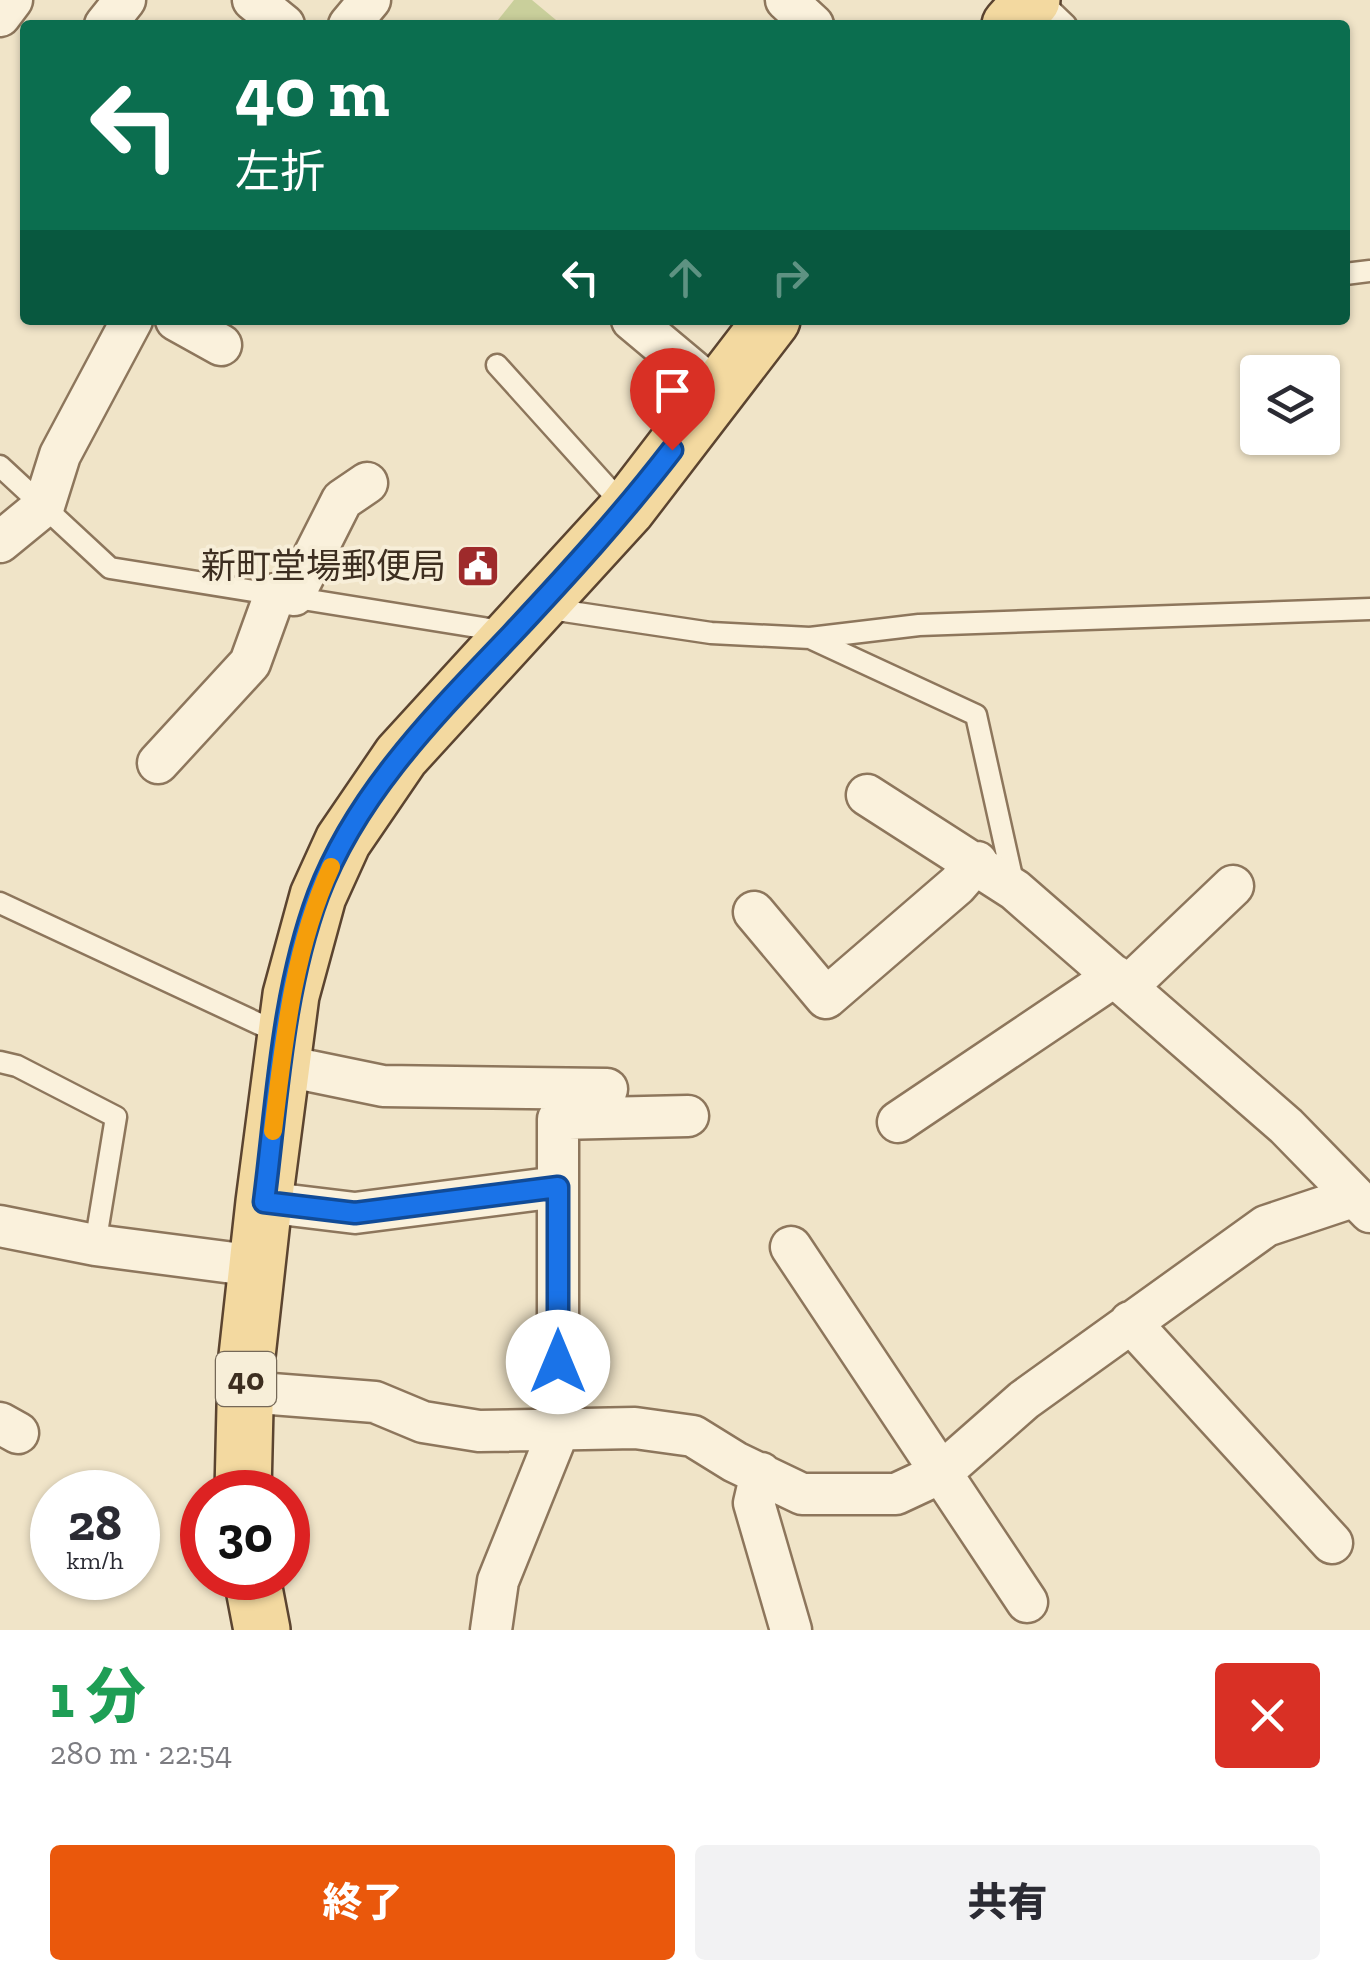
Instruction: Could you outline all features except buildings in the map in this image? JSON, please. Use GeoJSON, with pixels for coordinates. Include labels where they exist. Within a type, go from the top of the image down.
{"type":"FeatureCollection","features":[{"type":"Feature","properties":{"kind":"main road"},"geometry":{"type":"LineString","coordinates":[[1015,20],[1036,0]]}},
{"type":"Feature","properties":{"kind":"main road","name":"40"},"geometry":{"type":"LineString","coordinates":[[244,1470],[256,1266],[291,995],[318,896],[343,841],[401,756],[627,508],[768,325]]}},
{"type":"Feature","properties":{"kind":"main road"},"geometry":{"type":"LineString","coordinates":[[256,1600],[262,1630]]}},
{"type":"Feature","properties":{"kind":"street"},"geometry":{"type":"LineString","coordinates":[[0,16],[12,0]]}},
{"type":"Feature","properties":{"kind":"street"},"geometry":{"type":"LineString","coordinates":[[109,20],[125,0]]}},
{"type":"Feature","properties":{"kind":"street"},"geometry":{"type":"LineString","coordinates":[[234,20],[251,0],[277,20]]}},
{"type":"Feature","properties":{"kind":"street"},"geometry":{"type":"LineString","coordinates":[[353,20],[370,0]]}},
{"type":"Feature","properties":{"kind":"street"},"geometry":{"type":"LineString","coordinates":[[786,0],[808,20]]}},
{"type":"Feature","properties":{"kind":"street"},"geometry":{"type":"LineString","coordinates":[[0,542],[44,506],[60,455],[129,325]]}},
{"type":"Feature","properties":{"kind":"street"},"geometry":{"type":"LineString","coordinates":[[185,325],[222,345]]}},
{"type":"Feature","properties":{"kind":"street"},"geometry":{"type":"LineString","coordinates":[[638,325],[718,392]]}},
{"type":"Feature","properties":{"kind":"street"},"geometry":{"type":"LineString","coordinates":[[158,763],[250,663],[342,500],[367,482]]}},
{"type":"Feature","properties":{"kind":"street"},"geometry":{"type":"LineString","coordinates":[[867,796],[977,862],[1015,890],[1286,1126],[1362,1204]]}},
{"type":"Feature","properties":{"kind":"street"},"geometry":{"type":"LineString","coordinates":[[754,912],[826,998],[957,885],[977,862]]}},
{"type":"Feature","properties":{"kind":"street"},"geometry":{"type":"LineString","coordinates":[[898,1122],[1121,981],[1232,886]]}},
{"type":"Feature","properties":{"kind":"street"},"geometry":{"type":"LineString","coordinates":[[283,1051],[383,1086],[607,1089]]}},
{"type":"Feature","properties":{"kind":"street"},"geometry":{"type":"LineString","coordinates":[[490,1630],[498,1580],[558,1432],[558,1119],[688,1116]]}},
{"type":"Feature","properties":{"kind":"street"},"geometry":{"type":"LineString","coordinates":[[264,1202],[355,1213],[558,1187]]}},
{"type":"Feature","properties":{"kind":"street"},"geometry":{"type":"LineString","coordinates":[[246,1392],[375,1402],[423,1422],[479,1431],[634,1428],[694,1436],[802,1494],[896,1494],[941,1473],[1024,1400],[1266,1226],[1362,1204]]}},
{"type":"Feature","properties":{"kind":"street"},"geometry":{"type":"LineString","coordinates":[[0,1226],[95,1245],[256,1266]]}},
{"type":"Feature","properties":{"kind":"street"},"geometry":{"type":"LineString","coordinates":[[791,1246],[1027,1602]]}},
{"type":"Feature","properties":{"kind":"street"},"geometry":{"type":"LineString","coordinates":[[1130,1322],[1332,1544]]}},
{"type":"Feature","properties":{"kind":"street"},"geometry":{"type":"LineString","coordinates":[[762,1473],[754,1503],[791,1630]]}},
{"type":"Feature","properties":{"kind":"lane"},"geometry":{"type":"LineString","coordinates":[[1036,0],[1060,20]]}},
{"type":"Feature","properties":{"kind":"lane"},"geometry":{"type":"LineString","coordinates":[[496,365],[627,508]]}},
{"type":"Feature","properties":{"kind":"lane"},"geometry":{"type":"LineString","coordinates":[[0,466],[110,568],[285,595],[525,620],[810,638],[919,624],[1370,610]]}},
{"type":"Feature","properties":{"kind":"lane"},"geometry":{"type":"LineString","coordinates":[[810,638],[976,715],[1015,890]]}},
{"type":"Feature","properties":{"kind":"lane"},"geometry":{"type":"LineString","coordinates":[[0,903],[283,1051]]}},
{"type":"Feature","properties":{"kind":"lane"},"geometry":{"type":"LineString","coordinates":[[0,1062],[17,1066],[116,1118],[95,1245]]}},
{"type":"Feature","properties":{"kind":"green space"},"geometry":{"type":"Polygon","coordinates":[[[514,0],[532,0],[556,20],[498,20],[514,0]]]}},
{"type":"Feature","properties":{"kind":"slow traffic"},"geometry":{"type":"LineString","coordinates":[[273,1131],[291,995],[318,896],[331,867]]}},
{"type":"Feature","properties":{"kind":"place","name":"新町堂場郵便局"},"geometry":{"type":"Point","coordinates":[478,566]}},
{"type":"Feature","properties":{"kind":"route"},"geometry":{"type":"LineString","coordinates":[[558,1362],[558,1187],[355,1213],[264,1202],[291,995],[318,896],[343,841],[401,756],[627,508],[672,450]]}}]}
